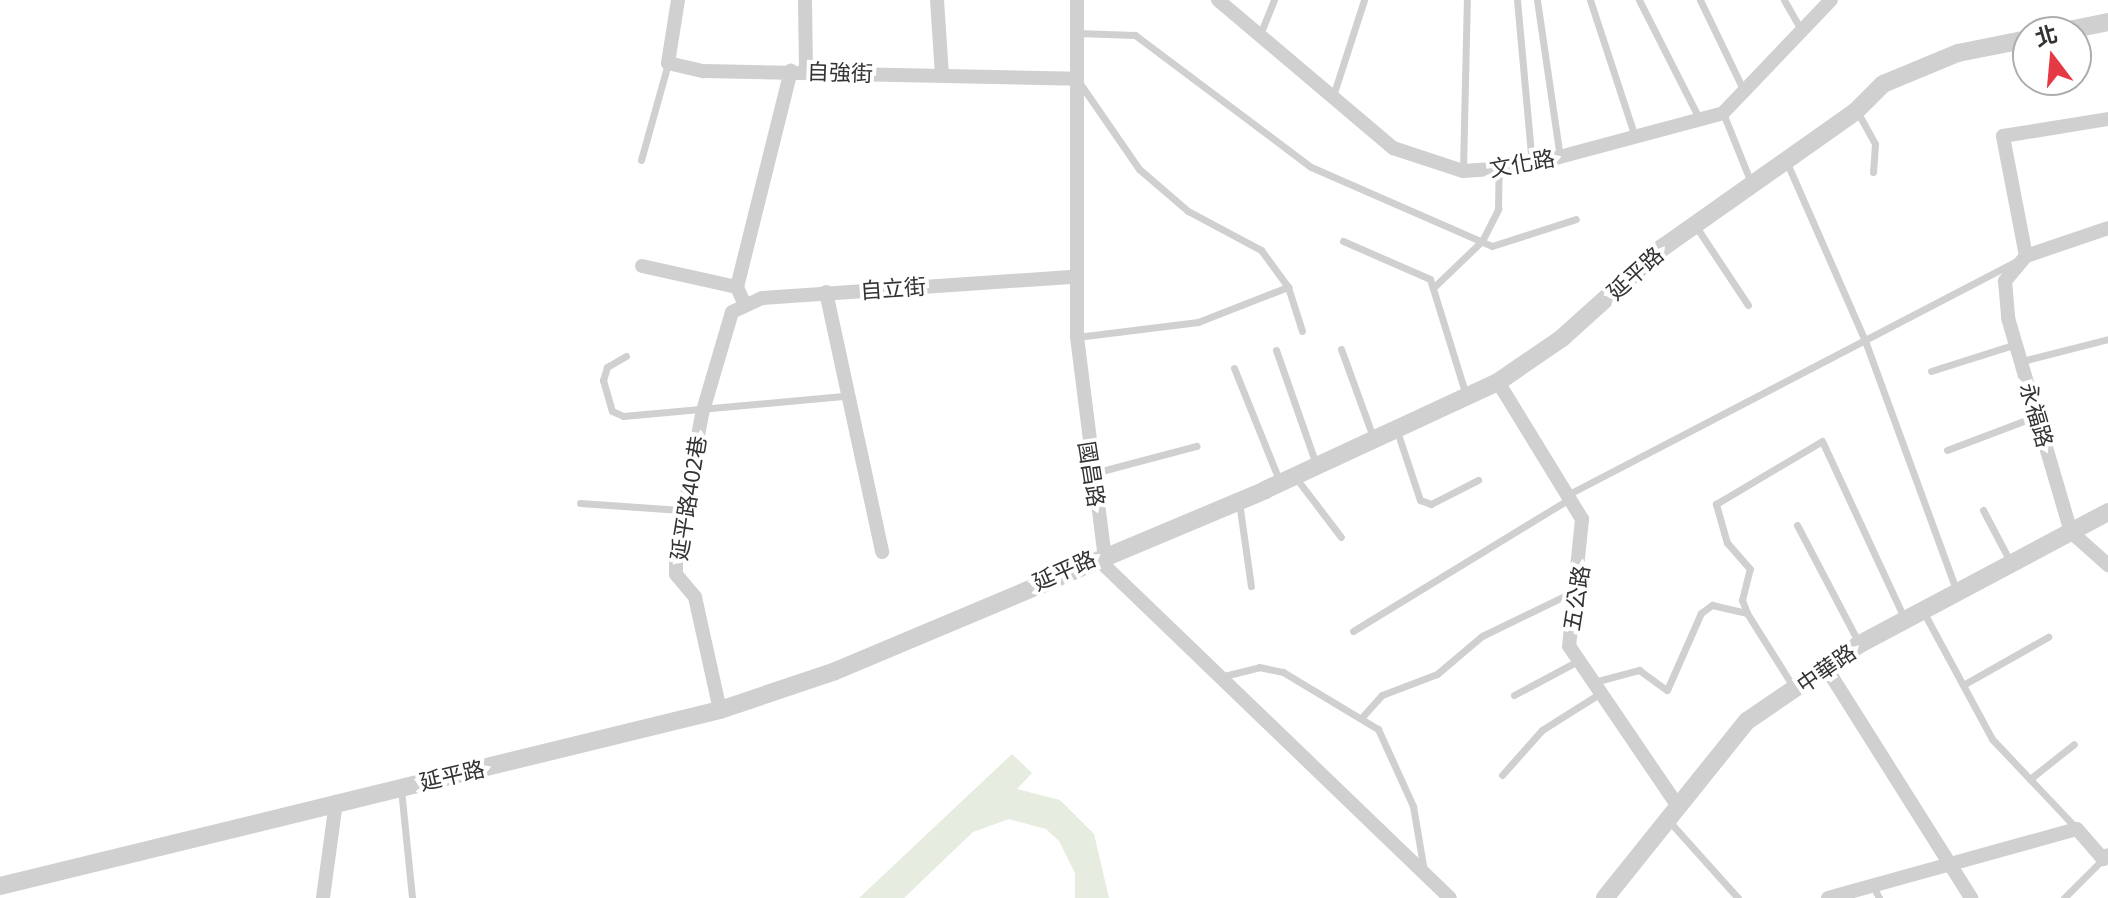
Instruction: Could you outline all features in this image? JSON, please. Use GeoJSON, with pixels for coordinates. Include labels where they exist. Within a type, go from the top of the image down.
{"type":"FeatureCollection","features":[{"type":"Feature","properties":{"kind":"street"},"geometry":{"type":"LineString","coordinates":[[668,63],[678,0]]}},
{"type":"Feature","properties":{"kind":"street"},"geometry":{"type":"LineString","coordinates":[[744,303],[737,287],[799,71],[805,0]]}},
{"type":"Feature","properties":{"kind":"street"},"geometry":{"type":"LineString","coordinates":[[937,0],[942,76]]}},
{"type":"Feature","properties":{"kind":"street","name":"國昌路"},"geometry":{"type":"LineString","coordinates":[[1077,0],[1074,277],[1077,337],[1102,553],[1118,585],[1224,676],[1450,898]]}},
{"type":"Feature","properties":{"kind":"street","name":"文化路"},"geometry":{"type":"LineString","coordinates":[[1218,0],[1261,32],[1393,148],[1463,171],[1499,170],[1532,164],[1723,113],[1803,33],[1831,0]]}},
{"type":"Feature","properties":{"kind":"street","name":"延平路"},"geometry":{"type":"LineString","coordinates":[[0,886],[720,710],[833,672],[1102,553],[1317,466],[1498,382],[1562,338],[1694,223],[1750,180],[1856,111],[1906,72],[2012,43]]}},
{"type":"Feature","properties":{"kind":"street","name":"自強街"},"geometry":{"type":"LineString","coordinates":[[668,63],[704,71],[1077,79]]}},
{"type":"Feature","properties":{"kind":"street"},"geometry":{"type":"LineString","coordinates":[[2108,119],[2003,136],[2026,256],[2108,228]]}},
{"type":"Feature","properties":{"kind":"street","name":"永福路"},"geometry":{"type":"LineString","coordinates":[[2026,256],[2005,281],[2016,344],[2071,532]]}},
{"type":"Feature","properties":{"kind":"street"},"geometry":{"type":"LineString","coordinates":[[642,266],[737,287]]}},
{"type":"Feature","properties":{"kind":"street","name":"自立街"},"geometry":{"type":"LineString","coordinates":[[744,303],[826,292],[1074,277]]}},
{"type":"Feature","properties":{"kind":"street"},"geometry":{"type":"LineString","coordinates":[[826,292],[843,396],[882,552]]}},
{"type":"Feature","properties":{"kind":"street","name":"延平路402巷"},"geometry":{"type":"LineString","coordinates":[[720,710],[695,597],[676,574],[681,510],[702,414],[727,327],[744,303]]}},
{"type":"Feature","properties":{"kind":"street","name":"五公路"},"geometry":{"type":"LineString","coordinates":[[1498,382],[1570,496],[1585,539],[1569,646],[1672,812]]}},
{"type":"Feature","properties":{"kind":"street","name":"中華路"},"geometry":{"type":"LineString","coordinates":[[1605,898],[1747,721],[1860,644],[1958,596],[2108,512]]}},
{"type":"Feature","properties":{"kind":"street"},"geometry":{"type":"LineString","coordinates":[[2071,532],[2108,565]]}},
{"type":"Feature","properties":{"kind":"street"},"geometry":{"type":"LineString","coordinates":[[1827,669],[1971,898]]}},
{"type":"Feature","properties":{"kind":"street"},"geometry":{"type":"LineString","coordinates":[[323,898],[336,802]]}},
{"type":"Feature","properties":{"kind":"street"},"geometry":{"type":"LineString","coordinates":[[1828,898],[1876,892],[1950,864],[2077,829],[2106,857]]}},
{"type":"Feature","properties":{"kind":"lane"},"geometry":{"type":"LineString","coordinates":[[1261,32],[1274,0]]}},
{"type":"Feature","properties":{"kind":"lane"},"geometry":{"type":"LineString","coordinates":[[1333,98],[1364,0]]}},
{"type":"Feature","properties":{"kind":"lane"},"geometry":{"type":"LineString","coordinates":[[1463,171],[1467,0]]}},
{"type":"Feature","properties":{"kind":"lane"},"geometry":{"type":"LineString","coordinates":[[1517,0],[1532,164]]}},
{"type":"Feature","properties":{"kind":"lane"},"geometry":{"type":"LineString","coordinates":[[1537,0],[1560,157]]}},
{"type":"Feature","properties":{"kind":"lane"},"geometry":{"type":"LineString","coordinates":[[1590,0],[1602,55],[1635,137]]}},
{"type":"Feature","properties":{"kind":"lane"},"geometry":{"type":"LineString","coordinates":[[1639,0],[1700,120]]}},
{"type":"Feature","properties":{"kind":"lane"},"geometry":{"type":"LineString","coordinates":[[1700,0],[1744,91]]}},
{"type":"Feature","properties":{"kind":"lane"},"geometry":{"type":"LineString","coordinates":[[1784,0],[1803,33]]}},
{"type":"Feature","properties":{"kind":"lane"},"geometry":{"type":"LineString","coordinates":[[1077,33],[1135,35],[1311,167],[1492,246],[1576,219]]}},
{"type":"Feature","properties":{"kind":"lane"},"geometry":{"type":"LineString","coordinates":[[641,160],[668,63]]}},
{"type":"Feature","properties":{"kind":"lane"},"geometry":{"type":"LineString","coordinates":[[1077,79],[1139,169],[1188,211],[1261,250],[1288,287],[1302,331]]}},
{"type":"Feature","properties":{"kind":"lane"},"geometry":{"type":"LineString","coordinates":[[1856,111],[1875,144],[1873,172]]}},
{"type":"Feature","properties":{"kind":"lane"},"geometry":{"type":"LineString","coordinates":[[1723,113],[1750,180]]}},
{"type":"Feature","properties":{"kind":"lane"},"geometry":{"type":"LineString","coordinates":[[1784,158],[1864,338],[1958,596]]}},
{"type":"Feature","properties":{"kind":"lane"},"geometry":{"type":"LineString","coordinates":[[1435,286],[1482,241],[1498,209],[1499,170]]}},
{"type":"Feature","properties":{"kind":"lane"},"geometry":{"type":"LineString","coordinates":[[1694,223],[1748,305]]}},
{"type":"Feature","properties":{"kind":"lane"},"geometry":{"type":"LineString","coordinates":[[1343,241],[1435,286],[1466,397]]}},
{"type":"Feature","properties":{"kind":"lane"},"geometry":{"type":"LineString","coordinates":[[1353,631],[1570,496],[1864,338],[2026,256]]}},
{"type":"Feature","properties":{"kind":"lane"},"geometry":{"type":"LineString","coordinates":[[1077,337],[1198,322],[1288,287]]}},
{"type":"Feature","properties":{"kind":"lane"},"geometry":{"type":"LineString","coordinates":[[2022,361],[2108,339]]}},
{"type":"Feature","properties":{"kind":"lane"},"geometry":{"type":"LineString","coordinates":[[1931,371],[2016,344]]}},
{"type":"Feature","properties":{"kind":"lane"},"geometry":{"type":"LineString","coordinates":[[1341,349],[1373,439]]}},
{"type":"Feature","properties":{"kind":"lane"},"geometry":{"type":"LineString","coordinates":[[1276,350],[1317,466]]}},
{"type":"Feature","properties":{"kind":"lane"},"geometry":{"type":"LineString","coordinates":[[626,356],[607,367],[603,380],[612,411],[702,414],[843,396]]}},
{"type":"Feature","properties":{"kind":"lane"},"geometry":{"type":"LineString","coordinates":[[1234,368],[1287,479],[1341,537]]}},
{"type":"Feature","properties":{"kind":"lane"},"geometry":{"type":"LineString","coordinates":[[1947,450],[2037,416]]}},
{"type":"Feature","properties":{"kind":"lane"},"geometry":{"type":"LineString","coordinates":[[1396,429],[1420,500],[1431,504],[1478,480]]}},
{"type":"Feature","properties":{"kind":"lane"},"geometry":{"type":"LineString","coordinates":[[1795,690],[1747,613],[1742,600],[1750,569],[1727,543],[1716,504],[1822,441],[1905,622]]}},
{"type":"Feature","properties":{"kind":"lane"},"geometry":{"type":"LineString","coordinates":[[1092,473],[1196,446]]}},
{"type":"Feature","properties":{"kind":"lane"},"geometry":{"type":"LineString","coordinates":[[1239,500],[1251,586]]}},
{"type":"Feature","properties":{"kind":"lane"},"geometry":{"type":"LineString","coordinates":[[580,503],[681,510]]}},
{"type":"Feature","properties":{"kind":"lane"},"geometry":{"type":"LineString","coordinates":[[1983,510],[2012,565]]}},
{"type":"Feature","properties":{"kind":"lane"},"geometry":{"type":"LineString","coordinates":[[1797,525],[1860,644]]}},
{"type":"Feature","properties":{"kind":"lane"},"geometry":{"type":"LineString","coordinates":[[1363,716],[1382,695],[1437,674],[1482,636],[1577,590]]}},
{"type":"Feature","properties":{"kind":"lane"},"geometry":{"type":"LineString","coordinates":[[1502,775],[1542,730],[1596,688],[1639,670],[1667,690],[1701,613],[1712,605],[1747,613]]}},
{"type":"Feature","properties":{"kind":"lane"},"geometry":{"type":"LineString","coordinates":[[1924,613],[1992,739],[2077,829]]}},
{"type":"Feature","properties":{"kind":"lane"},"geometry":{"type":"LineString","coordinates":[[1963,685],[2048,637]]}},
{"type":"Feature","properties":{"kind":"lane"},"geometry":{"type":"LineString","coordinates":[[1514,695],[1578,661]]}},
{"type":"Feature","properties":{"kind":"lane"},"geometry":{"type":"LineString","coordinates":[[1224,676],[1259,667],[1283,672],[1363,716],[1390,745],[1413,806],[1425,873]]}},
{"type":"Feature","properties":{"kind":"lane"},"geometry":{"type":"LineString","coordinates":[[2030,779],[2074,744]]}},
{"type":"Feature","properties":{"kind":"lane"},"geometry":{"type":"LineString","coordinates":[[401,787],[412,898]]}},
{"type":"Feature","properties":{"kind":"lane"},"geometry":{"type":"LineString","coordinates":[[1672,812],[1738,898]]}},
{"type":"Feature","properties":{"kind":"lane"},"geometry":{"type":"LineString","coordinates":[[2064,898],[2106,857]]}},
{"type":"Feature","properties":{"kind":"shaded area"},"geometry":{"type":"Polygon","coordinates":[[[1012,754],[1032,773],[1017,789],[1060,800],[1094,834],[1109,898],[1075,898],[1075,873],[1059,841],[1046,829],[1009,819],[973,832],[904,898],[859,898],[1012,754]]]}}]}
